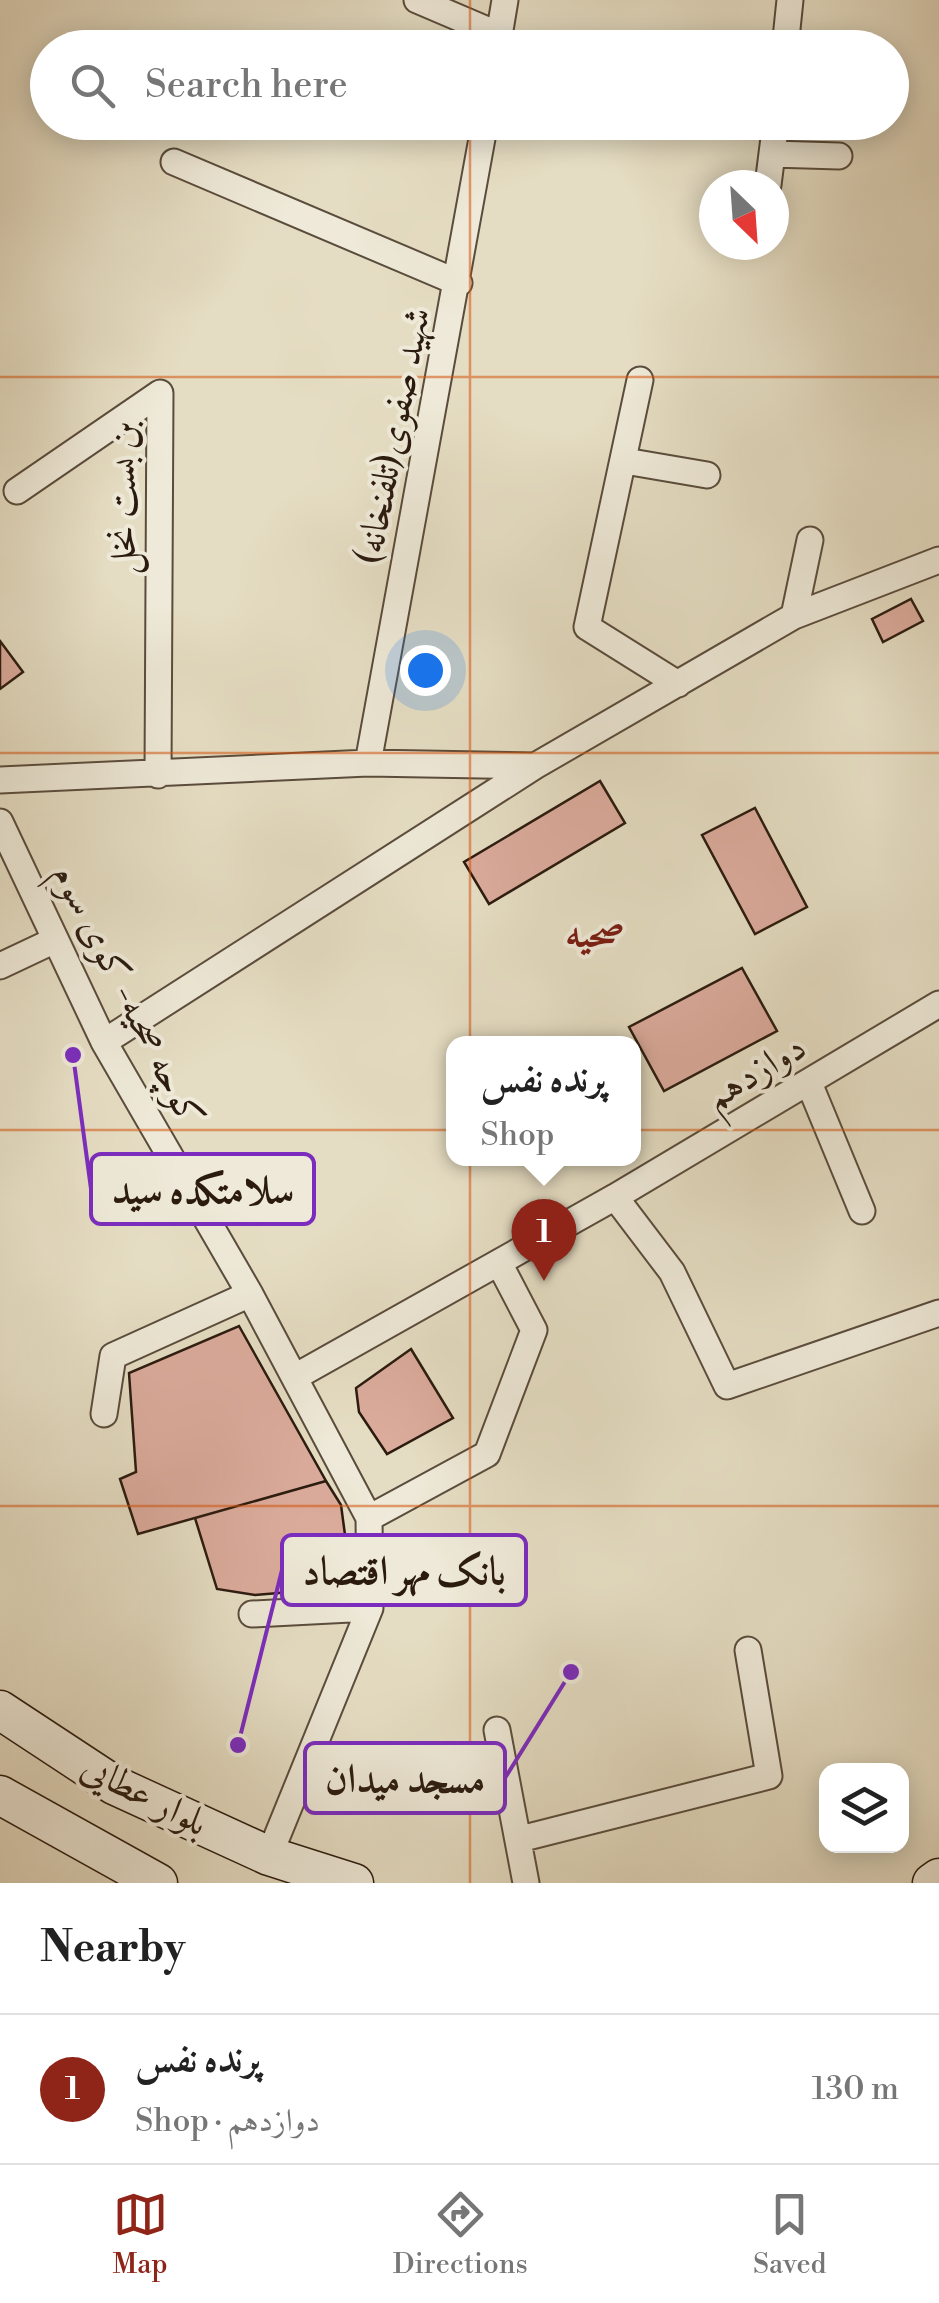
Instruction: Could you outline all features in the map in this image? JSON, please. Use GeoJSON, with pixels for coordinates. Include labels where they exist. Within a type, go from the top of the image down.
{"type":"FeatureCollection","features":[{"type":"Feature","properties":{"kind":"main road","name":"بلوار عطایی"},"geometry":{"type":"LineString","coordinates":[[0,1710],[114,1785],[269,1856],[354,1883]]}},
{"type":"Feature","properties":{"kind":"main road","name":"بلوار عطایی"},"geometry":{"type":"LineString","coordinates":[[0,1795],[158,1883]]}},
{"type":"Feature","properties":{"kind":"main road"},"geometry":{"type":"LineString","coordinates":[[932,1883],[939,1878]]}},
{"type":"Feature","properties":{"kind":"street"},"geometry":{"type":"LineString","coordinates":[[416,0],[476,30]]}},
{"type":"Feature","properties":{"kind":"street"},"geometry":{"type":"LineString","coordinates":[[500,30],[505,0]]}},
{"type":"Feature","properties":{"kind":"street"},"geometry":{"type":"LineString","coordinates":[[787,30],[790,0]]}},
{"type":"Feature","properties":{"kind":"street","name":"شهید صفوی(تلفنخانه)"},"geometry":{"type":"LineString","coordinates":[[368,763],[459,283],[482,140]]}},
{"type":"Feature","properties":{"kind":"street"},"geometry":{"type":"LineString","coordinates":[[770,170],[774,140]]}},
{"type":"Feature","properties":{"kind":"street"},"geometry":{"type":"LineString","coordinates":[[772,154],[839,156]]}},
{"type":"Feature","properties":{"kind":"street"},"geometry":{"type":"LineString","coordinates":[[174,162],[459,283]]}},
{"type":"Feature","properties":{"kind":"street"},"geometry":{"type":"LineString","coordinates":[[640,380],[588,627],[678,684]]}},
{"type":"Feature","properties":{"kind":"street","name":"بن بست نخل"},"geometry":{"type":"LineString","coordinates":[[18,490],[160,393],[158,776]]}},
{"type":"Feature","properties":{"kind":"street"},"geometry":{"type":"LineString","coordinates":[[625,461],[707,475]]}},
{"type":"Feature","properties":{"kind":"street"},"geometry":{"type":"LineString","coordinates":[[794,616],[810,540]]}},
{"type":"Feature","properties":{"kind":"street"},"geometry":{"type":"LineString","coordinates":[[104,1042],[535,766],[794,616],[939,560]]}},
{"type":"Feature","properties":{"kind":"street"},"geometry":{"type":"LineString","coordinates":[[0,780],[158,776],[368,763],[535,766]]}},
{"type":"Feature","properties":{"kind":"street","name":"کوچه صحیه- کوی سوم"},"geometry":{"type":"LineString","coordinates":[[0,822],[104,1042],[250,1294],[369,1518],[370,1608],[269,1856]]}},
{"type":"Feature","properties":{"kind":"street"},"geometry":{"type":"LineString","coordinates":[[0,966],[53,941]]}},
{"type":"Feature","properties":{"kind":"street","name":"دوازدهم"},"geometry":{"type":"LineString","coordinates":[[295,1378],[615,1196],[939,1004]]}},
{"type":"Feature","properties":{"kind":"street"},"geometry":{"type":"LineString","coordinates":[[809,1083],[862,1211]]}},
{"type":"Feature","properties":{"kind":"street"},"geometry":{"type":"LineString","coordinates":[[615,1196],[672,1272],[727,1386],[939,1313]]}},
{"type":"Feature","properties":{"kind":"street"},"geometry":{"type":"LineString","coordinates":[[369,1518],[476,1461],[492,1445],[534,1330],[499,1263]]}},
{"type":"Feature","properties":{"kind":"street"},"geometry":{"type":"LineString","coordinates":[[104,1414],[112,1356],[250,1294]]}},
{"type":"Feature","properties":{"kind":"street"},"geometry":{"type":"LineString","coordinates":[[252,1614],[370,1608]]}},
{"type":"Feature","properties":{"kind":"street"},"geometry":{"type":"LineString","coordinates":[[520,1838],[769,1776],[748,1650]]}},
{"type":"Feature","properties":{"kind":"street"},"geometry":{"type":"LineString","coordinates":[[497,1730],[526,1883]]}},
{"type":"Feature","properties":{"kind":"building"},"geometry":{"type":"Polygon","coordinates":[[[911,599],[923,621],[883,642],[872,619],[911,599]]]}},
{"type":"Feature","properties":{"kind":"building"},"geometry":{"type":"Polygon","coordinates":[[[0,641],[23,672],[0,689],[0,641]]]}},
{"type":"Feature","properties":{"kind":"building"},"geometry":{"type":"Polygon","coordinates":[[[600,781],[625,823],[489,904],[464,862],[600,781]]]}},
{"type":"Feature","properties":{"kind":"building"},"geometry":{"type":"Polygon","coordinates":[[[755,808],[807,907],[755,934],[702,835],[755,808]]]}},
{"type":"Feature","properties":{"kind":"building"},"geometry":{"type":"Polygon","coordinates":[[[742,968],[777,1031],[664,1091],[641,1049],[641,1036],[634,1036],[629,1027],[742,968]]]}},
{"type":"Feature","properties":{"kind":"building"},"geometry":{"type":"Polygon","coordinates":[[[239,1326],[326,1481],[138,1534],[120,1479],[136,1472],[129,1373],[239,1326]]]}},
{"type":"Feature","properties":{"kind":"building"},"geometry":{"type":"Polygon","coordinates":[[[411,1349],[453,1418],[387,1454],[359,1412],[356,1388],[411,1349]]]}},
{"type":"Feature","properties":{"kind":"building"},"geometry":{"type":"Polygon","coordinates":[[[326,1481],[341,1505],[350,1572],[338,1588],[255,1595],[217,1589],[195,1518],[326,1481]]]}},
{"type":"Feature","properties":{"kind":"place","name":"سلامتکده سید"},"geometry":{"type":"Point","coordinates":[73,1055]}},
{"type":"Feature","properties":{"kind":"place","name":"پرنده نفس"},"geometry":{"type":"Point","coordinates":[544,1281]}},
{"type":"Feature","properties":{"kind":"place","name":"مسجد میدان"},"geometry":{"type":"Point","coordinates":[571,1672]}},
{"type":"Feature","properties":{"kind":"place","name":"بانک مهر اقتصاد"},"geometry":{"type":"Point","coordinates":[238,1745]}},
{"type":"Feature","properties":{"kind":"district","name":"صحیه"},"geometry":{"type":"Point","coordinates":[595,932]}}]}
